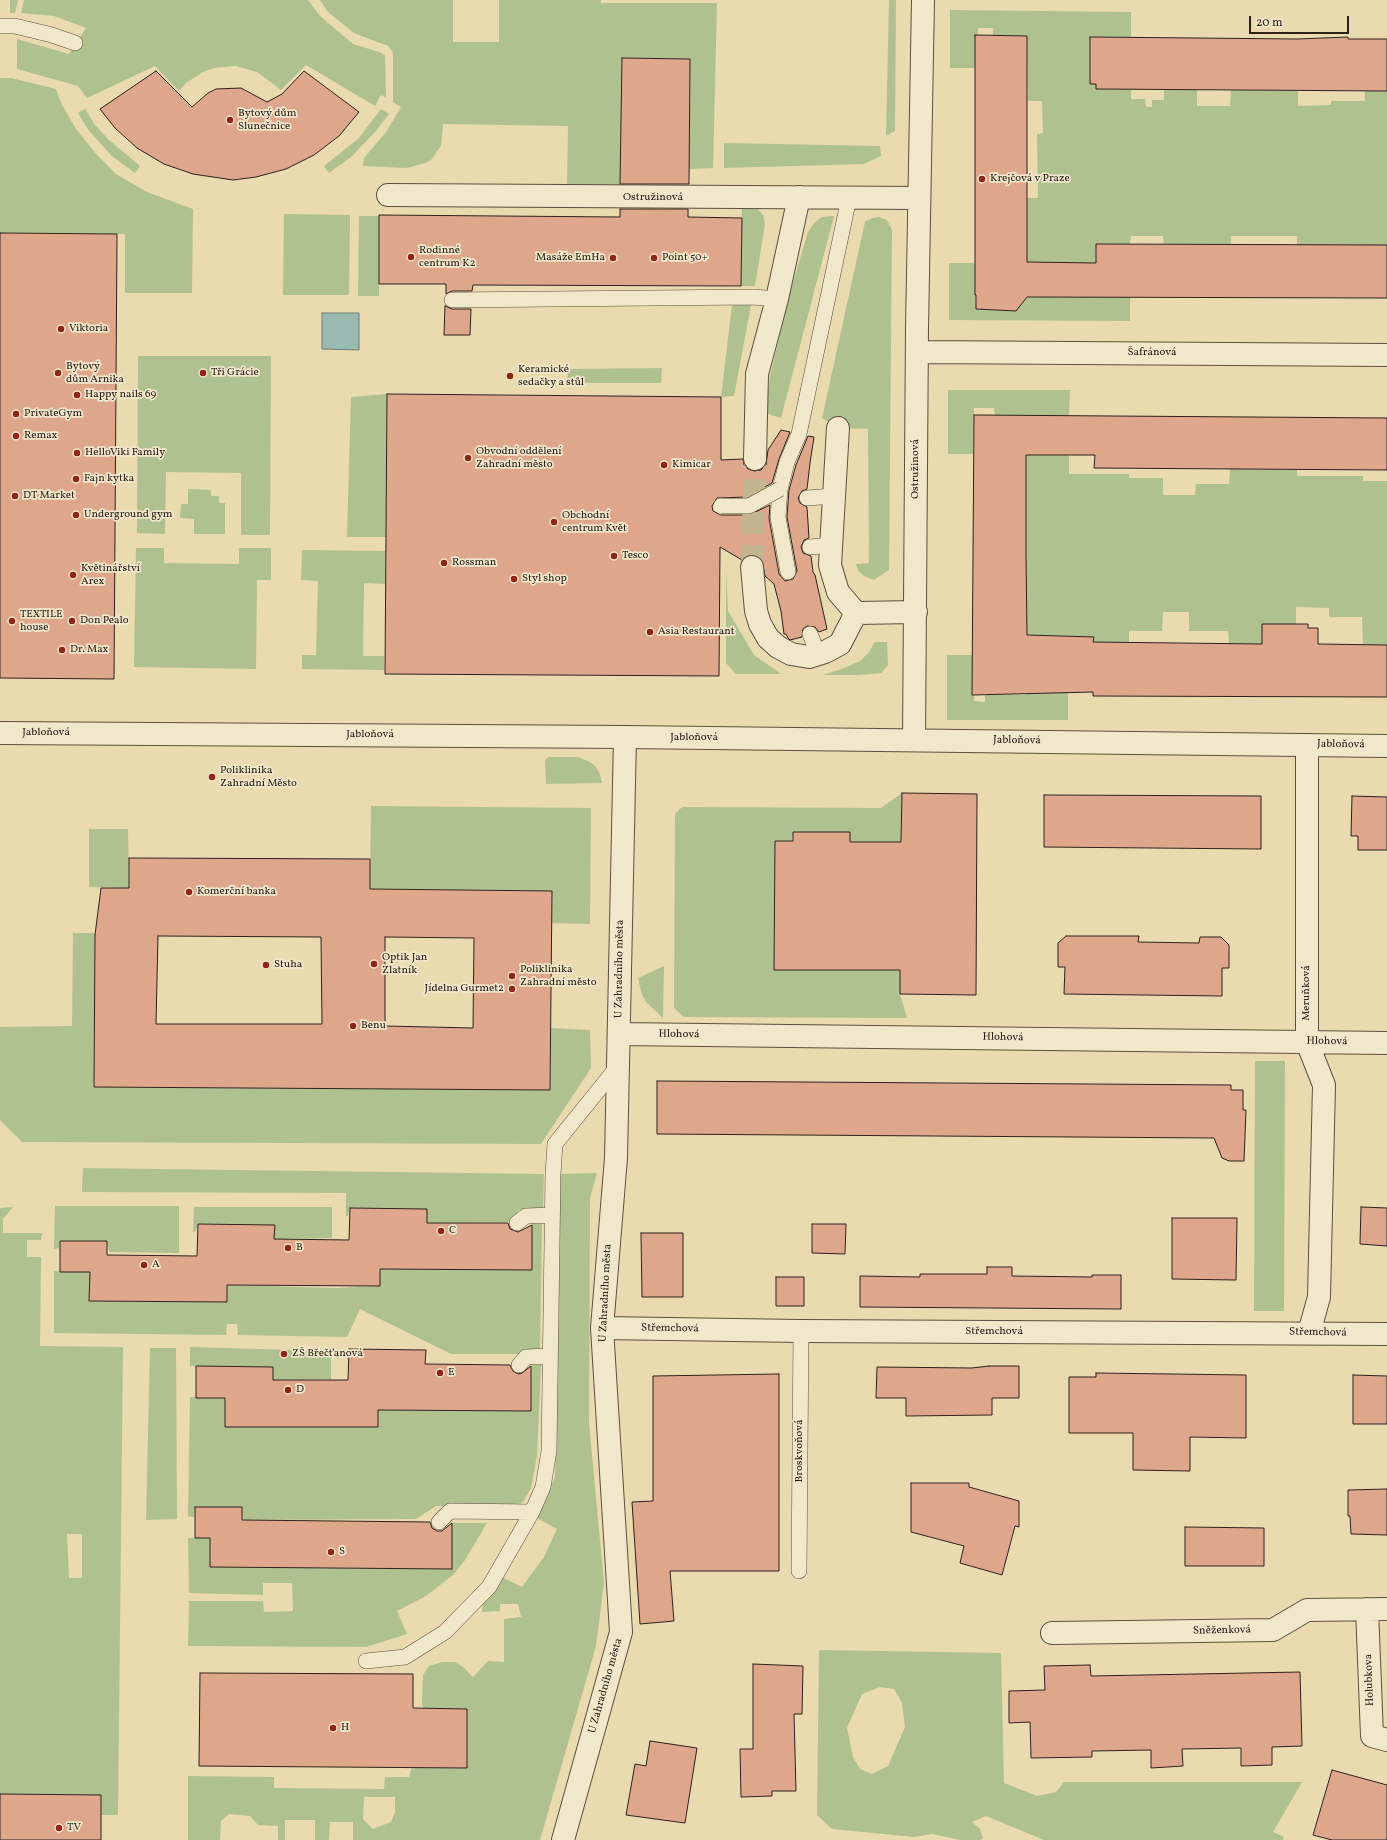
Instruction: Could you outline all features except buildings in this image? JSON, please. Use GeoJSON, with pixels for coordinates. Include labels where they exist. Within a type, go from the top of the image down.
{"type":"FeatureCollection","features":[{"type":"Feature","properties":{"kind":"street","name":"Ostružinová"},"geometry":{"type":"LineString","coordinates":[[914,740],[916,612],[916,352],[923,0]]}},
{"type":"Feature","properties":{"kind":"street","name":"Ostružinová"},"geometry":{"type":"LineString","coordinates":[[388,195],[919,198]]}},
{"type":"Feature","properties":{"kind":"street"},"geometry":{"type":"LineString","coordinates":[[755,458],[757,374],[777,299],[799,198]]}},
{"type":"Feature","properties":{"kind":"street","name":"Šafránová"},"geometry":{"type":"LineString","coordinates":[[916,352],[1387,354]]}},
{"type":"Feature","properties":{"kind":"street"},"geometry":{"type":"LineString","coordinates":[[838,428],[834,496],[820,546],[830,565],[838,592],[856,613]]}},
{"type":"Feature","properties":{"kind":"street"},"geometry":{"type":"LineString","coordinates":[[752,567],[756,611],[760,624],[768,638],[778,647],[791,654],[809,657],[814,644],[825,652],[840,644],[856,613]]}},
{"type":"Feature","properties":{"kind":"street"},"geometry":{"type":"LineString","coordinates":[[856,613],[916,612]]}},
{"type":"Feature","properties":{"kind":"street","name":"Jabloňová"},"geometry":{"type":"LineString","coordinates":[[0,733],[625,737],[1387,746]]}},
{"type":"Feature","properties":{"kind":"street","name":"U Zahradního města"},"geometry":{"type":"LineString","coordinates":[[563,1840],[621,1632],[602,1328],[616,1158],[625,737]]}},
{"type":"Feature","properties":{"kind":"street","name":"Meruňková"},"geometry":{"type":"LineString","coordinates":[[1307,745],[1307,1042],[1324,1085],[1319,1297],[1309,1333]]}},
{"type":"Feature","properties":{"kind":"street","name":"Hlohová"},"geometry":{"type":"LineString","coordinates":[[619,1034],[1387,1043]]}},
{"type":"Feature","properties":{"kind":"street","name":"Střemchová"},"geometry":{"type":"LineString","coordinates":[[602,1328],[801,1331],[1387,1334]]}},
{"type":"Feature","properties":{"kind":"street","name":"Sněženková"},"geometry":{"type":"LineString","coordinates":[[1052,1633],[1273,1630],[1307,1610],[1377,1609]]}},
{"type":"Feature","properties":{"kind":"street","name":"Holubkova"},"geometry":{"type":"LineString","coordinates":[[1377,1609],[1372,1736],[1387,1740]]}},
{"type":"Feature","properties":{"kind":"lane"},"geometry":{"type":"LineString","coordinates":[[0,26],[15,26],[52,35],[76,43]]}},
{"type":"Feature","properties":{"kind":"lane"},"geometry":{"type":"LineString","coordinates":[[788,572],[778,517],[780,489],[787,462],[799,434],[849,198]]}},
{"type":"Feature","properties":{"kind":"lane"},"geometry":{"type":"LineString","coordinates":[[452,300],[753,297],[777,299]]}},
{"type":"Feature","properties":{"kind":"lane"},"geometry":{"type":"LineString","coordinates":[[721,506],[749,506],[780,489]]}},
{"type":"Feature","properties":{"kind":"lane"},"geometry":{"type":"LineString","coordinates":[[807,498],[834,496]]}},
{"type":"Feature","properties":{"kind":"lane"},"geometry":{"type":"LineString","coordinates":[[366,1661],[406,1657],[445,1632],[489,1587],[532,1512],[543,1487],[549,1451],[552,1215],[555,1144],[618,1066]]}},
{"type":"Feature","properties":{"kind":"lane"},"geometry":{"type":"LineString","coordinates":[[517,1223],[526,1216],[552,1215]]}},
{"type":"Feature","properties":{"kind":"lane","name":"Broskvoňová"},"geometry":{"type":"LineString","coordinates":[[799,1571],[801,1331]]}},
{"type":"Feature","properties":{"kind":"lane"},"geometry":{"type":"LineString","coordinates":[[519,1365],[526,1357],[550,1356]]}},
{"type":"Feature","properties":{"kind":"lane"},"geometry":{"type":"LineString","coordinates":[[439,1522],[450,1511],[532,1512]]}},
{"type":"Feature","properties":{"kind":"green space"},"geometry":{"type":"Polygon","coordinates":[[[10,0],[18,0],[15,13],[10,13],[10,0]]]}},
{"type":"Feature","properties":{"kind":"green space"},"geometry":{"type":"Polygon","coordinates":[[[24,0],[308,0],[320,16],[353,44],[385,55],[386,98],[381,95],[375,106],[306,65],[281,90],[257,72],[236,66],[214,68],[203,72],[186,83],[179,91],[155,66],[87,98],[78,86],[17,69],[17,39],[69,54],[86,28],[54,16],[21,13],[24,0]]]}},
{"type":"Feature","properties":{"kind":"green space"},"geometry":{"type":"Polygon","coordinates":[[[320,0],[453,0],[453,42],[499,42],[499,0],[601,0],[601,3],[717,3],[713,168],[689,169],[690,59],[622,58],[620,188],[567,188],[568,126],[443,124],[441,146],[431,160],[407,168],[363,166],[364,158],[386,132],[401,107],[393,102],[393,53],[388,46],[354,33],[328,12],[320,0]]]}},
{"type":"Feature","properties":{"kind":"green space"},"geometry":{"type":"Polygon","coordinates":[[[889,0],[896,0],[895,131],[886,136],[889,0]]]}},
{"type":"Feature","properties":{"kind":"green space"},"geometry":{"type":"Polygon","coordinates":[[[950,10],[1131,12],[1131,37],[1090,37],[1090,84],[1096,84],[1096,89],[1131,90],[1131,99],[1145,99],[1146,107],[1152,107],[1152,100],[1164,100],[1164,90],[1197,90],[1197,106],[1230,106],[1231,90],[1298,91],[1298,106],[1331,105],[1331,101],[1365,101],[1365,91],[1387,91],[1387,245],[1297,245],[1297,236],[1231,236],[1231,245],[1164,244],[1163,236],[1131,236],[1130,244],[1096,244],[1096,263],[1070,263],[1130,297],[1130,321],[949,320],[949,263],[975,263],[976,309],[1011,311],[1020,306],[1024,301],[1027,263],[1027,198],[1038,198],[1037,134],[1043,133],[1042,101],[1028,101],[1027,36],[993,36],[993,28],[978,28],[978,36],[975,36],[975,68],[950,68],[950,10]]]}},
{"type":"Feature","properties":{"kind":"green space"},"geometry":{"type":"Polygon","coordinates":[[[0,78],[11,78],[56,89],[61,103],[76,129],[97,155],[116,174],[147,192],[193,209],[192,293],[125,293],[125,234],[0,233],[0,78]]]}},
{"type":"Feature","properties":{"kind":"green space"},"geometry":{"type":"Polygon","coordinates":[[[85,109],[95,125],[109,140],[140,166],[135,173],[112,156],[89,131],[78,113],[85,109]]]}},
{"type":"Feature","properties":{"kind":"green space"},"geometry":{"type":"Polygon","coordinates":[[[381,109],[389,114],[375,132],[351,157],[329,173],[324,166],[359,138],[381,109]]]}},
{"type":"Feature","properties":{"kind":"green space"},"geometry":{"type":"Polygon","coordinates":[[[724,143],[880,146],[881,156],[864,164],[724,168],[724,143]]]}},
{"type":"Feature","properties":{"kind":"green space"},"geometry":{"type":"Polygon","coordinates":[[[742,206],[755,206],[763,215],[765,224],[755,286],[741,286],[742,206]]]}},
{"type":"Feature","properties":{"kind":"green space"},"geometry":{"type":"Polygon","coordinates":[[[284,214],[350,215],[349,295],[283,295],[284,214]]]}},
{"type":"Feature","properties":{"kind":"green space"},"geometry":{"type":"Polygon","coordinates":[[[359,216],[379,216],[379,296],[358,296],[359,216]]]}},
{"type":"Feature","properties":{"kind":"green space"},"geometry":{"type":"Polygon","coordinates":[[[834,216],[781,418],[765,413],[770,376],[790,292],[808,232],[815,222],[822,217],[834,216]]]}},
{"type":"Feature","properties":{"kind":"green space"},"geometry":{"type":"Polygon","coordinates":[[[879,217],[887,220],[892,230],[889,570],[874,580],[864,576],[858,570],[856,564],[869,563],[868,429],[838,428],[822,418],[865,222],[872,218],[879,217]]]}},
{"type":"Feature","properties":{"kind":"green space"},"geometry":{"type":"Polygon","coordinates":[[[732,305],[751,305],[734,396],[721,397],[732,305]]]}},
{"type":"Feature","properties":{"kind":"green space"},"geometry":{"type":"Polygon","coordinates":[[[138,356],[271,356],[270,535],[241,535],[241,473],[166,472],[165,534],[137,533],[138,356]]]}},
{"type":"Feature","properties":{"kind":"green space"},"geometry":{"type":"Polygon","coordinates":[[[662,368],[661,383],[567,383],[568,369],[662,368]]]}},
{"type":"Feature","properties":{"kind":"green space"},"geometry":{"type":"Polygon","coordinates":[[[948,390],[1070,390],[1069,416],[1053,416],[1069,455],[1069,474],[1129,474],[1129,478],[1163,478],[1163,495],[1195,495],[1196,484],[1229,484],[1230,469],[1297,470],[1297,476],[1363,476],[1363,481],[1387,481],[1387,645],[1363,645],[1362,617],[1329,617],[1329,608],[1296,607],[1296,624],[1262,624],[1262,644],[1229,644],[1228,631],[1189,631],[1189,612],[1163,612],[1162,631],[1129,631],[1129,643],[1093,643],[1094,638],[1068,692],[1068,720],[947,720],[947,655],[973,655],[974,701],[985,702],[985,694],[1025,695],[1026,488],[1026,415],[995,415],[994,408],[974,408],[973,454],[948,454],[948,390]]]}},
{"type":"Feature","properties":{"kind":"green space"},"geometry":{"type":"Polygon","coordinates":[[[387,394],[386,537],[347,537],[351,397],[387,394]]]}},
{"type":"Feature","properties":{"kind":"green space"},"geometry":{"type":"Polygon","coordinates":[[[188,489],[211,490],[211,496],[219,496],[219,503],[225,503],[225,534],[194,534],[194,519],[180,518],[181,504],[188,504],[188,489]]]}},
{"type":"Feature","properties":{"kind":"green space"},"geometry":{"type":"Polygon","coordinates":[[[136,548],[164,548],[164,563],[239,564],[239,548],[271,548],[271,580],[257,580],[256,669],[134,667],[136,548]]]}},
{"type":"Feature","properties":{"kind":"green space"},"geometry":{"type":"Polygon","coordinates":[[[302,550],[386,551],[385,584],[364,583],[363,656],[384,656],[384,670],[302,669],[302,655],[316,655],[318,581],[301,580],[302,550]]]}},
{"type":"Feature","properties":{"kind":"green space"},"geometry":{"type":"Polygon","coordinates":[[[726,567],[728,611],[754,655],[781,674],[736,674],[726,663],[726,567]]]}},
{"type":"Feature","properties":{"kind":"green space"},"geometry":{"type":"Polygon","coordinates":[[[875,642],[887,642],[888,665],[881,673],[859,675],[822,675],[842,669],[860,661],[869,652],[875,642]]]}},
{"type":"Feature","properties":{"kind":"green space"},"geometry":{"type":"Polygon","coordinates":[[[548,757],[578,757],[588,761],[595,766],[600,774],[602,783],[546,784],[545,760],[548,757]]]}},
{"type":"Feature","properties":{"kind":"green space"},"geometry":{"type":"Polygon","coordinates":[[[902,793],[900,994],[907,1018],[684,1017],[674,1008],[675,814],[682,807],[881,808],[902,793]],[[793,832],[774,969],[866,970],[867,842],[850,842],[849,832],[793,832]]]}},
{"type":"Feature","properties":{"kind":"green space"},"geometry":{"type":"Polygon","coordinates":[[[371,806],[591,808],[590,924],[552,923],[552,891],[370,889],[371,806]]]}},
{"type":"Feature","properties":{"kind":"green space"},"geometry":{"type":"Polygon","coordinates":[[[89,829],[128,829],[129,888],[89,887],[89,829]]]}},
{"type":"Feature","properties":{"kind":"green space"},"geometry":{"type":"Polygon","coordinates":[[[73,933],[95,933],[94,1087],[550,1090],[551,1028],[590,1030],[591,1068],[541,1144],[22,1142],[0,1120],[0,1027],[72,1026],[73,933]]]}},
{"type":"Feature","properties":{"kind":"green space"},"geometry":{"type":"Polygon","coordinates":[[[664,966],[663,1018],[646,1002],[642,995],[638,978],[664,966]]]}},
{"type":"Feature","properties":{"kind":"green space"},"geometry":{"type":"Polygon","coordinates":[[[1255,1061],[1285,1061],[1284,1311],[1254,1311],[1255,1061]]]}},
{"type":"Feature","properties":{"kind":"green space"},"geometry":{"type":"Polygon","coordinates":[[[83,1168],[544,1174],[543,1209],[519,1210],[511,1222],[427,1223],[427,1209],[350,1208],[348,1216],[346,1216],[346,1193],[82,1192],[83,1168]]]}},
{"type":"Feature","properties":{"kind":"green space"},"geometry":{"type":"Polygon","coordinates":[[[597,1173],[590,1198],[589,1423],[604,1583],[596,1646],[540,1840],[353,1840],[353,1822],[330,1822],[329,1840],[315,1840],[315,1820],[285,1820],[285,1840],[278,1840],[278,1826],[258,1825],[250,1816],[229,1814],[221,1821],[220,1840],[188,1840],[188,1776],[274,1777],[274,1788],[384,1789],[385,1777],[409,1777],[412,1767],[467,1768],[467,1709],[438,1709],[424,1712],[422,1703],[423,1675],[429,1666],[442,1662],[455,1662],[463,1667],[473,1677],[488,1661],[504,1662],[504,1619],[521,1617],[518,1604],[500,1604],[500,1611],[482,1612],[483,1602],[502,1577],[522,1587],[544,1557],[557,1529],[535,1517],[555,1477],[559,1174],[597,1173]],[[364,1797],[363,1819],[373,1829],[391,1822],[395,1813],[395,1797],[364,1797]]]}},
{"type":"Feature","properties":{"kind":"green space"},"geometry":{"type":"Polygon","coordinates":[[[55,1206],[179,1206],[179,1253],[109,1252],[107,1241],[60,1241],[59,1248],[54,1249],[55,1206]]]}},
{"type":"Feature","properties":{"kind":"green space"},"geometry":{"type":"Polygon","coordinates":[[[13,1207],[3,1219],[3,1233],[42,1233],[41,1240],[27,1240],[27,1257],[41,1257],[40,1346],[123,1347],[118,1815],[101,1815],[0,1794],[0,1208],[13,1207]],[[67,1534],[69,1578],[82,1578],[82,1534],[67,1534]]]}},
{"type":"Feature","properties":{"kind":"green space"},"geometry":{"type":"Polygon","coordinates":[[[194,1207],[332,1207],[332,1238],[274,1239],[274,1225],[198,1224],[196,1231],[193,1232],[194,1207]]]}},
{"type":"Feature","properties":{"kind":"green space"},"geometry":{"type":"Polygon","coordinates":[[[532,1224],[542,1224],[540,1354],[451,1354],[360,1309],[347,1337],[238,1335],[237,1324],[227,1324],[226,1335],[54,1333],[54,1271],[90,1272],[90,1301],[227,1302],[227,1285],[336,1288],[379,1286],[380,1269],[532,1269],[532,1224]]]}},
{"type":"Feature","properties":{"kind":"green space"},"geometry":{"type":"Polygon","coordinates":[[[190,1347],[331,1351],[331,1379],[273,1380],[273,1367],[190,1366],[190,1347]]]}},
{"type":"Feature","properties":{"kind":"green space"},"geometry":{"type":"Polygon","coordinates":[[[150,1348],[176,1348],[177,1519],[146,1520],[150,1348]]]}},
{"type":"Feature","properties":{"kind":"green space"},"geometry":{"type":"Polygon","coordinates":[[[531,1365],[541,1365],[537,1456],[531,1488],[523,1502],[510,1507],[436,1506],[416,1519],[242,1520],[242,1507],[195,1507],[194,1517],[188,1517],[190,1397],[225,1398],[226,1427],[378,1427],[378,1410],[531,1411],[531,1365]]]}},
{"type":"Feature","properties":{"kind":"green space"},"geometry":{"type":"Polygon","coordinates":[[[452,1523],[487,1523],[465,1560],[453,1575],[426,1596],[397,1611],[407,1634],[366,1647],[188,1646],[189,1601],[263,1601],[264,1612],[293,1611],[292,1583],[263,1583],[263,1595],[189,1593],[188,1538],[210,1538],[210,1567],[452,1569],[452,1523]]]}},
{"type":"Feature","properties":{"kind":"green space"},"geometry":{"type":"Polygon","coordinates":[[[819,1650],[1001,1653],[1004,1783],[1037,1796],[1056,1792],[1064,1782],[1302,1782],[1273,1832],[1284,1837],[1283,1840],[1044,1840],[986,1816],[972,1822],[980,1829],[983,1838],[980,1840],[960,1840],[932,1834],[914,1837],[832,1829],[817,1815],[819,1650]],[[880,1687],[862,1694],[847,1728],[853,1757],[860,1769],[872,1774],[888,1766],[905,1727],[902,1703],[894,1689],[880,1687]]]}},
{"type":"Feature","properties":{"kind":"water"},"geometry":{"type":"Polygon","coordinates":[[[322,313],[359,313],[359,350],[322,349],[322,313]]]}},
{"type":"Feature","properties":{"kind":"tunnel"},"geometry":{"type":"LineString","coordinates":[[752,567],[755,459]]}},
{"type":"Feature","properties":{"kind":"place","name":"Bytový dům Slunečnice"},"geometry":{"type":"Point","coordinates":[230,120]}},
{"type":"Feature","properties":{"kind":"place","name":"Krejčová v Praze"},"geometry":{"type":"Point","coordinates":[982,179]}},
{"type":"Feature","properties":{"kind":"place","name":"Rodinné centrum K2"},"geometry":{"type":"Point","coordinates":[411,257]}},
{"type":"Feature","properties":{"kind":"place","name":"Masáže EmHa"},"geometry":{"type":"Point","coordinates":[613,258]}},
{"type":"Feature","properties":{"kind":"place","name":"Point 50+"},"geometry":{"type":"Point","coordinates":[654,258]}},
{"type":"Feature","properties":{"kind":"place","name":"Viktoria"},"geometry":{"type":"Point","coordinates":[61,329]}},
{"type":"Feature","properties":{"kind":"place","name":"Bytový dům Arnika"},"geometry":{"type":"Point","coordinates":[58,373]}},
{"type":"Feature","properties":{"kind":"place","name":"Tři Grácie"},"geometry":{"type":"Point","coordinates":[203,373]}},
{"type":"Feature","properties":{"kind":"place","name":"Keramické sedačky a stůl"},"geometry":{"type":"Point","coordinates":[510,376]}},
{"type":"Feature","properties":{"kind":"place","name":"Happy nails 69"},"geometry":{"type":"Point","coordinates":[77,395]}},
{"type":"Feature","properties":{"kind":"place","name":"PrivateGym"},"geometry":{"type":"Point","coordinates":[16,414]}},
{"type":"Feature","properties":{"kind":"place","name":"Remax"},"geometry":{"type":"Point","coordinates":[16,436]}},
{"type":"Feature","properties":{"kind":"place","name":"HelloViki Family"},"geometry":{"type":"Point","coordinates":[77,453]}},
{"type":"Feature","properties":{"kind":"place","name":"Obvodní oddělení Zahradní město"},"geometry":{"type":"Point","coordinates":[468,458]}},
{"type":"Feature","properties":{"kind":"place","name":"Kimicar"},"geometry":{"type":"Point","coordinates":[664,465]}},
{"type":"Feature","properties":{"kind":"place","name":"Fajn kytka"},"geometry":{"type":"Point","coordinates":[76,479]}},
{"type":"Feature","properties":{"kind":"place","name":"DT Market"},"geometry":{"type":"Point","coordinates":[15,496]}},
{"type":"Feature","properties":{"kind":"place","name":"Underground gym"},"geometry":{"type":"Point","coordinates":[76,515]}},
{"type":"Feature","properties":{"kind":"place","name":"Obchodní centrum Květ"},"geometry":{"type":"Point","coordinates":[554,522]}},
{"type":"Feature","properties":{"kind":"place","name":"Tesco"},"geometry":{"type":"Point","coordinates":[614,556]}},
{"type":"Feature","properties":{"kind":"place","name":"Rossman"},"geometry":{"type":"Point","coordinates":[444,563]}},
{"type":"Feature","properties":{"kind":"place","name":"Květinářství Arex"},"geometry":{"type":"Point","coordinates":[73,575]}},
{"type":"Feature","properties":{"kind":"place","name":"Styl shop"},"geometry":{"type":"Point","coordinates":[514,579]}},
{"type":"Feature","properties":{"kind":"place","name":"TEXTILE house"},"geometry":{"type":"Point","coordinates":[12,621]}},
{"type":"Feature","properties":{"kind":"place","name":"Don Pealo"},"geometry":{"type":"Point","coordinates":[72,621]}},
{"type":"Feature","properties":{"kind":"place","name":"Asia Restaurant"},"geometry":{"type":"Point","coordinates":[650,632]}},
{"type":"Feature","properties":{"kind":"place","name":"Dr. Max"},"geometry":{"type":"Point","coordinates":[62,650]}},
{"type":"Feature","properties":{"kind":"place","name":"Poliklinika Zahradní Město"},"geometry":{"type":"Point","coordinates":[212,777]}},
{"type":"Feature","properties":{"kind":"place","name":"Komerční banka"},"geometry":{"type":"Point","coordinates":[189,892]}},
{"type":"Feature","properties":{"kind":"place","name":"Optik Jan Zlatník"},"geometry":{"type":"Point","coordinates":[374,964]}},
{"type":"Feature","properties":{"kind":"place","name":"Stuha"},"geometry":{"type":"Point","coordinates":[266,965]}},
{"type":"Feature","properties":{"kind":"place","name":"Poliklinika Zahradní město"},"geometry":{"type":"Point","coordinates":[512,976]}},
{"type":"Feature","properties":{"kind":"place","name":"Jídelna Gurmet2"},"geometry":{"type":"Point","coordinates":[512,989]}},
{"type":"Feature","properties":{"kind":"place","name":"Benu"},"geometry":{"type":"Point","coordinates":[353,1026]}},
{"type":"Feature","properties":{"kind":"place","name":"C"},"geometry":{"type":"Point","coordinates":[441,1231]}},
{"type":"Feature","properties":{"kind":"place","name":"B"},"geometry":{"type":"Point","coordinates":[288,1248]}},
{"type":"Feature","properties":{"kind":"place","name":"A"},"geometry":{"type":"Point","coordinates":[144,1265]}},
{"type":"Feature","properties":{"kind":"place","name":"ZŠ Břečťanová"},"geometry":{"type":"Point","coordinates":[284,1354]}},
{"type":"Feature","properties":{"kind":"place","name":"E"},"geometry":{"type":"Point","coordinates":[440,1373]}},
{"type":"Feature","properties":{"kind":"place","name":"D"},"geometry":{"type":"Point","coordinates":[288,1390]}},
{"type":"Feature","properties":{"kind":"place","name":"S"},"geometry":{"type":"Point","coordinates":[331,1552]}},
{"type":"Feature","properties":{"kind":"place","name":"H"},"geometry":{"type":"Point","coordinates":[333,1728]}},
{"type":"Feature","properties":{"kind":"place","name":"TV"},"geometry":{"type":"Point","coordinates":[59,1828]}}]}
